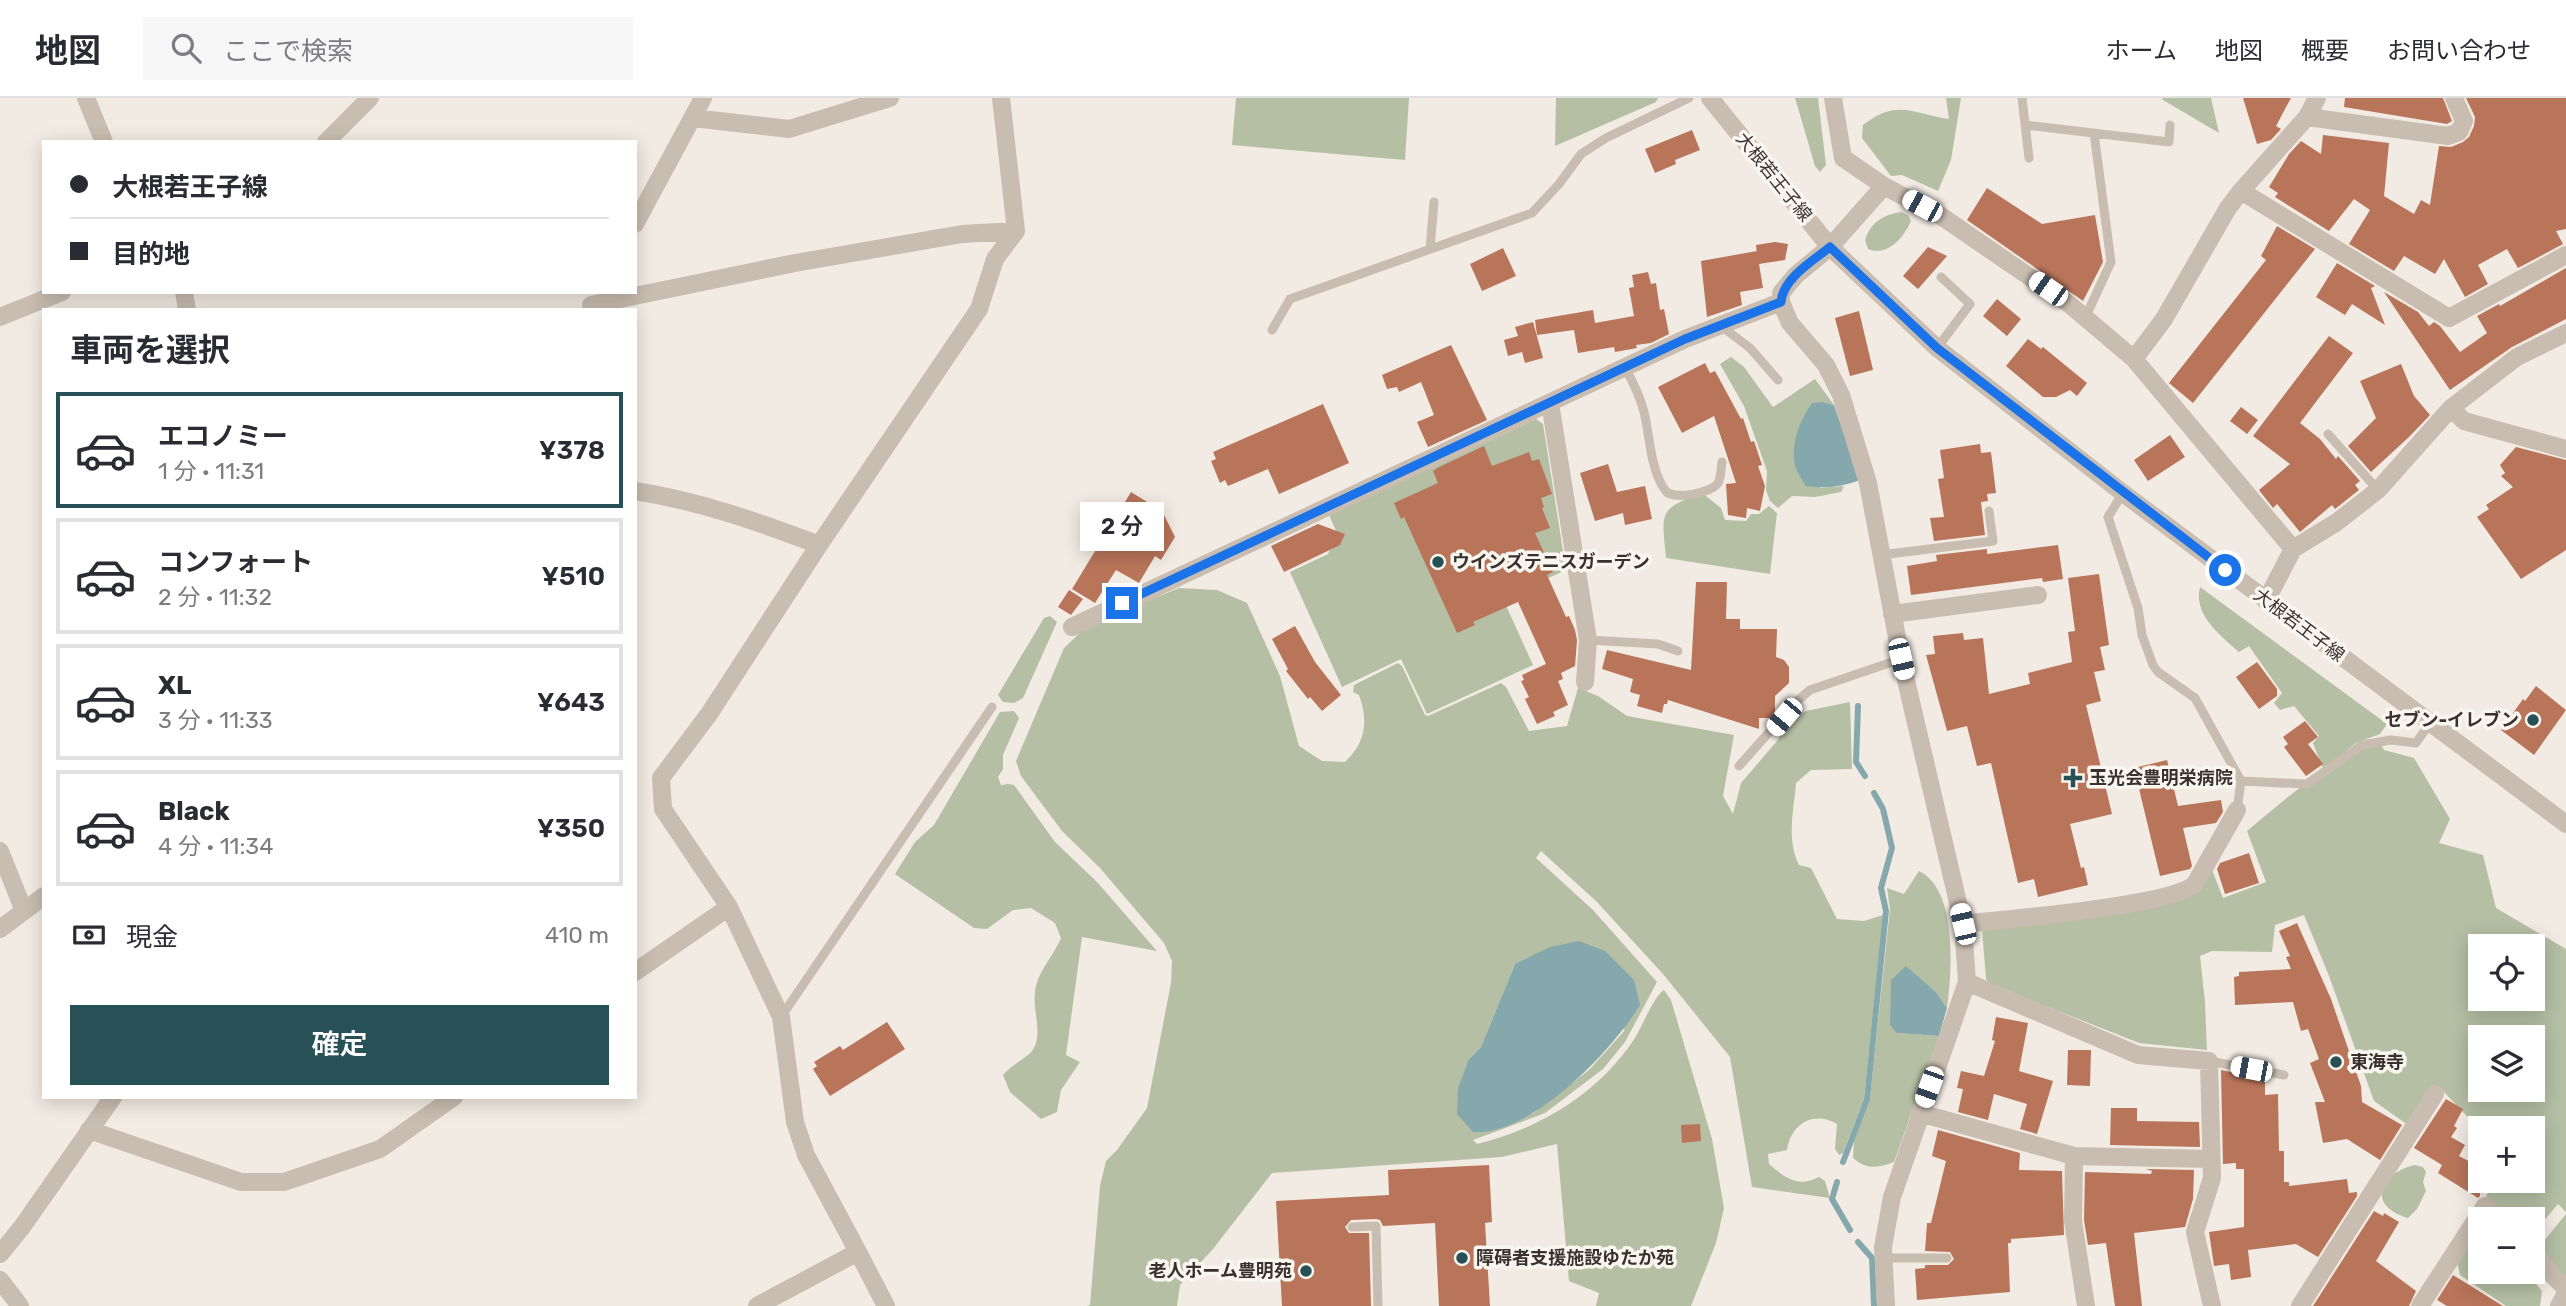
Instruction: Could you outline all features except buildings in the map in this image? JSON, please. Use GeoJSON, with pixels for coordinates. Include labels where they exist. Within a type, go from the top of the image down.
{"type":"FeatureCollection","features":[{"type":"Feature","properties":{"kind":"street"},"geometry":{"type":"LineString","coordinates":[[86,98],[103,140]]}},
{"type":"Feature","properties":{"kind":"street"},"geometry":{"type":"LineString","coordinates":[[328,140],[370,98]]}},
{"type":"Feature","properties":{"kind":"street"},"geometry":{"type":"LineString","coordinates":[[637,219],[704,98]]}},
{"type":"Feature","properties":{"kind":"street"},"geometry":{"type":"LineString","coordinates":[[693,118],[789,129],[890,98]]}},
{"type":"Feature","properties":{"kind":"street"},"geometry":{"type":"LineString","coordinates":[[886,1306],[806,1155],[795,1122],[781,1017],[729,907],[663,809],[660,778],[709,714],[819,545],[979,309],[996,258],[1016,231],[1001,98]]}},
{"type":"Feature","properties":{"kind":"street","name":"大根若王子線"},"geometry":{"type":"LineString","coordinates":[[1710,98],[1830,247],[1937,348],[2123,493],[2566,824]]}},
{"type":"Feature","properties":{"kind":"street"},"geometry":{"type":"LineString","coordinates":[[1833,98],[1843,158],[1884,186],[1941,216],[2069,304],[2134,359],[2294,549]]}},
{"type":"Feature","properties":{"kind":"street"},"geometry":{"type":"LineString","coordinates":[[2134,359],[2164,320],[2215,230],[2241,191],[2306,117],[2317,98]]}},
{"type":"Feature","properties":{"kind":"street"},"geometry":{"type":"LineString","coordinates":[[2306,117],[2448,136],[2459,132],[2464,121],[2454,98]]}},
{"type":"Feature","properties":{"kind":"street"},"geometry":{"type":"LineString","coordinates":[[1884,186],[1830,247],[1796,275],[1781,293],[1781,302],[1790,323],[1826,365],[1840,395],[1868,483],[1901,659],[1963,924],[1967,982],[1892,1197],[1883,1247],[1886,1306]]}},
{"type":"Feature","properties":{"kind":"street"},"geometry":{"type":"LineString","coordinates":[[2241,191],[2449,318],[2566,255]]}},
{"type":"Feature","properties":{"kind":"street"},"geometry":{"type":"LineString","coordinates":[[637,293],[962,234],[1016,231]]}},
{"type":"Feature","properties":{"kind":"street"},"geometry":{"type":"LineString","coordinates":[[0,317],[57,294]]}},
{"type":"Feature","properties":{"kind":"street"},"geometry":{"type":"LineString","coordinates":[[592,302],[634,294]]}},
{"type":"Feature","properties":{"kind":"street"},"geometry":{"type":"LineString","coordinates":[[1072,627],[1625,368],[1781,302]]}},
{"type":"Feature","properties":{"kind":"street"},"geometry":{"type":"LineString","coordinates":[[2266,601],[2294,549],[2337,522],[2378,490],[2451,408],[2516,357],[2566,333]]}},
{"type":"Feature","properties":{"kind":"street"},"geometry":{"type":"LineString","coordinates":[[1550,403],[1588,640],[1585,682]]}},
{"type":"Feature","properties":{"kind":"street"},"geometry":{"type":"LineString","coordinates":[[2451,408],[2464,421],[2566,449]]}},
{"type":"Feature","properties":{"kind":"street"},"geometry":{"type":"LineString","coordinates":[[637,491],[741,516],[819,545]]}},
{"type":"Feature","properties":{"kind":"street"},"geometry":{"type":"LineString","coordinates":[[1892,614],[2038,596]]}},
{"type":"Feature","properties":{"kind":"street"},"geometry":{"type":"LineString","coordinates":[[1963,924],[2154,900],[2189,889],[2195,884],[2237,810]]}},
{"type":"Feature","properties":{"kind":"street"},"geometry":{"type":"LineString","coordinates":[[0,851],[24,911]]}},
{"type":"Feature","properties":{"kind":"street"},"geometry":{"type":"LineString","coordinates":[[0,929],[42,898]]}},
{"type":"Feature","properties":{"kind":"street"},"geometry":{"type":"LineString","coordinates":[[637,971],[729,907]]}},
{"type":"Feature","properties":{"kind":"street"},"geometry":{"type":"LineString","coordinates":[[1967,982],[2138,1055],[2209,1060],[2212,1178],[2195,1232],[2212,1306]]}},
{"type":"Feature","properties":{"kind":"street"},"geometry":{"type":"LineString","coordinates":[[2300,1306],[2435,1094]]}},
{"type":"Feature","properties":{"kind":"street"},"geometry":{"type":"LineString","coordinates":[[0,1254],[112,1099]]}},
{"type":"Feature","properties":{"kind":"street"},"geometry":{"type":"LineString","coordinates":[[89,1130],[241,1182],[284,1182],[380,1149],[451,1099]]}},
{"type":"Feature","properties":{"kind":"street"},"geometry":{"type":"LineString","coordinates":[[1920,1113],[2074,1156],[2211,1159]]}},
{"type":"Feature","properties":{"kind":"street"},"geometry":{"type":"LineString","coordinates":[[2074,1156],[2073,1221],[2086,1306]]}},
{"type":"Feature","properties":{"kind":"street"},"geometry":{"type":"LineString","coordinates":[[2420,1306],[2468,1232]]}},
{"type":"Feature","properties":{"kind":"street"},"geometry":{"type":"LineString","coordinates":[[757,1306],[858,1252]]}},
{"type":"Feature","properties":{"kind":"street"},"geometry":{"type":"LineString","coordinates":[[2545,1268],[2566,1291],[2559,1306]]}},
{"type":"Feature","properties":{"kind":"street"},"geometry":{"type":"LineString","coordinates":[[0,1280],[20,1306]]}},
{"type":"Feature","properties":{"kind":"lane"},"geometry":{"type":"LineString","coordinates":[[1272,330],[1290,299],[1532,214],[1581,154],[1606,138],[1689,98]]}},
{"type":"Feature","properties":{"kind":"lane"},"geometry":{"type":"LineString","coordinates":[[2022,98],[2029,158]]}},
{"type":"Feature","properties":{"kind":"lane"},"geometry":{"type":"LineString","coordinates":[[2025,125],[2168,142],[2170,125]]}},
{"type":"Feature","properties":{"kind":"lane"},"geometry":{"type":"LineString","coordinates":[[2085,318],[2111,262],[2094,133]]}},
{"type":"Feature","properties":{"kind":"lane"},"geometry":{"type":"LineString","coordinates":[[1430,249],[1434,202]]}},
{"type":"Feature","properties":{"kind":"lane"},"geometry":{"type":"LineString","coordinates":[[1937,348],[1970,304],[1941,278]]}},
{"type":"Feature","properties":{"kind":"lane"},"geometry":{"type":"LineString","coordinates":[[1720,326],[1750,348],[1778,380]]}},
{"type":"Feature","properties":{"kind":"lane"},"geometry":{"type":"LineString","coordinates":[[1625,368],[1638,393],[1656,467],[1663,489],[1669,495],[1676,497],[1712,489],[1719,482],[1722,462]]}},
{"type":"Feature","properties":{"kind":"lane"},"geometry":{"type":"LineString","coordinates":[[2328,434],[2378,490]]}},
{"type":"Feature","properties":{"kind":"lane"},"geometry":{"type":"LineString","coordinates":[[2123,493],[2108,517],[2138,608],[2142,635],[2158,672],[2195,698],[2241,781],[2237,810]]}},
{"type":"Feature","properties":{"kind":"lane"},"geometry":{"type":"LineString","coordinates":[[1881,555],[1993,541],[1989,511]]}},
{"type":"Feature","properties":{"kind":"lane"},"geometry":{"type":"LineString","coordinates":[[1588,640],[1658,644],[1678,651]]}},
{"type":"Feature","properties":{"kind":"lane"},"geometry":{"type":"LineString","coordinates":[[1739,766],[1810,690],[1901,659]]}},
{"type":"Feature","properties":{"kind":"lane"},"geometry":{"type":"LineString","coordinates":[[781,1017],[992,707]]}},
{"type":"Feature","properties":{"kind":"lane"},"geometry":{"type":"LineString","coordinates":[[2241,781],[2307,784],[2362,745],[2391,740],[2416,743],[2430,723]]}},
{"type":"Feature","properties":{"kind":"lane"},"geometry":{"type":"LineString","coordinates":[[2209,1060],[2284,1075]]}},
{"type":"Feature","properties":{"kind":"lane"},"geometry":{"type":"LineString","coordinates":[[1352,1227],[1376,1226],[1378,1306]]}},
{"type":"Feature","properties":{"kind":"lane"},"geometry":{"type":"LineString","coordinates":[[1884,1258],[1947,1258]]}},
{"type":"Feature","properties":{"kind":"green space"},"geometry":{"type":"Polygon","coordinates":[[[1236,98],[1409,98],[1405,160],[1232,145],[1236,98]]]}},
{"type":"Feature","properties":{"kind":"green space"},"geometry":{"type":"Polygon","coordinates":[[[1556,98],[1658,98],[1656,102],[1555,146],[1556,98]]]}},
{"type":"Feature","properties":{"kind":"green space"},"geometry":{"type":"Polygon","coordinates":[[[1795,98],[1818,98],[1826,165],[1820,172],[1815,166],[1795,98]]]}},
{"type":"Feature","properties":{"kind":"green space"},"geometry":{"type":"Polygon","coordinates":[[[1946,98],[1961,98],[1951,160],[1938,191],[1902,175],[1891,176],[1862,138],[1863,125],[1886,112],[1896,110],[1949,119],[1946,98]]]}},
{"type":"Feature","properties":{"kind":"green space"},"geometry":{"type":"Polygon","coordinates":[[[2162,98],[2211,98],[2219,133],[2163,100],[2162,98]]]}},
{"type":"Feature","properties":{"kind":"green space"},"geometry":{"type":"Polygon","coordinates":[[[1901,212],[1908,215],[1911,221],[1900,239],[1889,248],[1875,251],[1868,249],[1865,240],[1874,224],[1883,217],[1901,212]]]}},
{"type":"Feature","properties":{"kind":"green space"},"geometry":{"type":"Polygon","coordinates":[[[1731,357],[1744,367],[1773,407],[1815,379],[1834,405],[1823,402],[1820,488],[1844,486],[1841,492],[1815,497],[1792,496],[1778,508],[1770,501],[1766,490],[1767,471],[1744,406],[1720,364],[1731,357]]]}},
{"type":"Feature","properties":{"kind":"green space","name":"ウインズテニスガーデン"},"geometry":{"type":"Polygon","coordinates":[[[1536,419],[1543,424],[1566,570],[1503,599],[1533,665],[1427,714],[1401,659],[1342,687],[1290,572],[1328,554],[1337,533],[1329,515],[1536,419]]]}},
{"type":"Feature","properties":{"kind":"green space"},"geometry":{"type":"Polygon","coordinates":[[[1702,493],[1721,508],[1725,520],[1746,521],[1751,514],[1759,514],[1769,506],[1777,513],[1770,574],[1666,558],[1666,515],[1677,504],[1702,493]]]}},
{"type":"Feature","properties":{"kind":"green space"},"geometry":{"type":"Polygon","coordinates":[[[2200,587],[2387,724],[2380,734],[2356,743],[2323,769],[2313,743],[2319,736],[2294,706],[2280,710],[2274,703],[2282,693],[2249,646],[2239,652],[2210,624],[2200,607],[2200,587]]]}},
{"type":"Feature","properties":{"kind":"green space"},"geometry":{"type":"Polygon","coordinates":[[[1179,588],[1217,590],[1247,603],[1280,676],[1299,746],[1322,761],[1345,762],[1361,740],[1364,714],[1359,695],[1353,692],[1354,685],[1398,663],[1402,666],[1425,715],[1501,683],[1506,687],[1529,731],[1567,726],[1578,688],[1598,696],[1627,716],[1734,735],[1723,796],[1733,814],[1741,783],[1777,741],[1788,721],[1806,711],[1850,702],[1852,769],[1811,770],[1796,783],[1792,835],[1799,865],[1811,868],[1837,919],[1864,921],[1883,915],[1864,1098],[1843,1153],[1839,1155],[1835,1149],[1837,1124],[1820,1118],[1804,1122],[1798,1127],[1787,1150],[1768,1154],[1769,1164],[1792,1180],[1805,1182],[1819,1177],[1825,1181],[1830,1198],[1752,1187],[1730,1057],[1663,974],[1596,901],[1541,851],[1536,858],[1593,910],[1657,982],[1625,1042],[1603,1069],[1545,1113],[1473,1140],[1477,1144],[1522,1129],[1565,1107],[1584,1093],[1619,1060],[1664,990],[1671,1000],[1712,1139],[1724,1208],[1716,1243],[1691,1306],[1596,1306],[1599,1293],[1569,1281],[1557,1144],[1502,1157],[1272,1173],[1213,1249],[1180,1285],[1177,1306],[1087,1306],[1090,1305],[1100,1186],[1106,1161],[1147,1108],[1171,983],[1172,961],[1164,943],[1100,868],[1062,831],[1021,776],[1016,761],[1064,648],[1087,626],[1179,588]],[[1515,964],[1481,1047],[1469,1059],[1532,1114],[1589,1070],[1625,1030],[1515,964]]]}},
{"type":"Feature","properties":{"kind":"green space"},"geometry":{"type":"Polygon","coordinates":[[[1050,616],[1057,622],[1023,698],[1014,703],[1003,702],[998,695],[1044,618],[1050,616]]]}},
{"type":"Feature","properties":{"kind":"green space"},"geometry":{"type":"Polygon","coordinates":[[[1014,711],[1019,718],[1003,755],[1003,769],[998,777],[1001,785],[1014,785],[1055,842],[1097,882],[1157,951],[1082,937],[1066,1055],[1080,1062],[1061,1090],[1057,1112],[1041,1119],[1010,1092],[1003,1075],[1028,1055],[1036,1042],[1036,985],[1061,938],[1055,923],[1031,908],[1013,910],[987,929],[974,928],[895,874],[915,842],[934,825],[1000,712],[1014,711]]]}},
{"type":"Feature","properties":{"kind":"green space"},"geometry":{"type":"Polygon","coordinates":[[[2380,743],[2384,750],[2414,758],[2450,819],[2439,843],[2483,855],[2496,908],[2540,934],[2468,934],[2468,1011],[2545,1011],[2545,937],[2566,949],[2566,1212],[2558,1204],[2545,1220],[2545,1207],[2497,1207],[2486,1196],[2488,1193],[2545,1193],[2545,1116],[2468,1117],[2444,1092],[2433,1085],[2408,1125],[2374,1101],[2304,915],[2275,925],[2272,952],[2212,951],[2200,956],[2207,1050],[2139,1043],[1990,984],[1986,979],[1982,930],[2156,907],[2210,865],[2223,898],[2266,882],[2247,831],[2309,781],[2343,759],[2380,743]]]}},
{"type":"Feature","properties":{"kind":"green space"},"geometry":{"type":"Polygon","coordinates":[[[1919,871],[1932,881],[1941,895],[1946,913],[1951,954],[1947,1008],[1936,992],[1906,967],[1897,1033],[1939,1036],[1894,1162],[1877,1167],[1868,1166],[1853,1158],[1854,1141],[1870,1098],[1890,909],[1887,888],[1904,894],[1919,871]]]}},
{"type":"Feature","properties":{"kind":"green space"},"geometry":{"type":"Polygon","coordinates":[[[2415,1165],[2423,1167],[2426,1172],[2423,1182],[2426,1191],[2417,1209],[2408,1218],[2386,1206],[2382,1190],[2393,1175],[2415,1165]]]}},
{"type":"Feature","properties":{"kind":"green space"},"geometry":{"type":"Polygon","coordinates":[[[2566,1214],[2566,1278],[2545,1254],[2545,1240],[2566,1214]]]}},
{"type":"Feature","properties":{"kind":"green space"},"geometry":{"type":"Polygon","coordinates":[[[2468,1244],[2468,1280],[2460,1275],[2457,1262],[2468,1244]]]}},
{"type":"Feature","properties":{"kind":"green space"},"geometry":{"type":"Polygon","coordinates":[[[2473,1284],[2536,1284],[2542,1291],[2540,1306],[2506,1306],[2473,1284]]]}},
{"type":"Feature","properties":{"kind":"water"},"geometry":{"type":"Polygon","coordinates":[[[1812,403],[1834,405],[1860,480],[1833,487],[1806,486],[1797,471],[1794,449],[1800,425],[1812,403]]]}},
{"type":"Feature","properties":{"kind":"water"},"geometry":{"type":"Polygon","coordinates":[[[1579,941],[1605,951],[1634,980],[1640,1005],[1610,1045],[1568,1087],[1544,1106],[1496,1130],[1473,1132],[1457,1114],[1458,1088],[1469,1059],[1481,1047],[1515,964],[1550,947],[1579,941]]]}},
{"type":"Feature","properties":{"kind":"water"},"geometry":{"type":"Polygon","coordinates":[[[1906,966],[1936,992],[1947,1008],[1939,1036],[1897,1033],[1890,1025],[1891,980],[1906,966]]]}},
{"type":"Feature","properties":{"kind":"waterway"},"geometry":{"type":"LineString","coordinates":[[1858,706],[1856,762],[1865,776]]}},
{"type":"Feature","properties":{"kind":"waterway"},"geometry":{"type":"LineString","coordinates":[[1843,1162],[1867,1099],[1886,911],[1881,888],[1892,848],[1883,809],[1874,793]]}},
{"type":"Feature","properties":{"kind":"waterway"},"geometry":{"type":"LineString","coordinates":[[1837,1182],[1832,1199],[1850,1230]]}},
{"type":"Feature","properties":{"kind":"waterway"},"geometry":{"type":"LineString","coordinates":[[1858,1242],[1872,1258],[1874,1306]]}},
{"type":"Feature","properties":{"kind":"place","name":"ウインズテニスガーデン"},"geometry":{"type":"Point","coordinates":[1438,562]}},
{"type":"Feature","properties":{"kind":"place","name":"セブン-イレブン"},"geometry":{"type":"Point","coordinates":[2533,720]}},
{"type":"Feature","properties":{"kind":"place","name":"玉光会豊明栄病院"},"geometry":{"type":"Point","coordinates":[2073,778]}},
{"type":"Feature","properties":{"kind":"place","name":"東海寺"},"geometry":{"type":"Point","coordinates":[2336,1062]}},
{"type":"Feature","properties":{"kind":"place","name":"障碍者支援施設ゆたか苑"},"geometry":{"type":"Point","coordinates":[1462,1258]}},
{"type":"Feature","properties":{"kind":"place","name":"老人ホーム豊明苑"},"geometry":{"type":"Point","coordinates":[1306,1271]}},
{"type":"Feature","properties":{"kind":"route"},"geometry":{"type":"LineString","coordinates":[[1122,603],[1685,339],[1781,302],[1781,293],[1796,275],[1830,247],[1937,348],[2225,570]]}}]}
